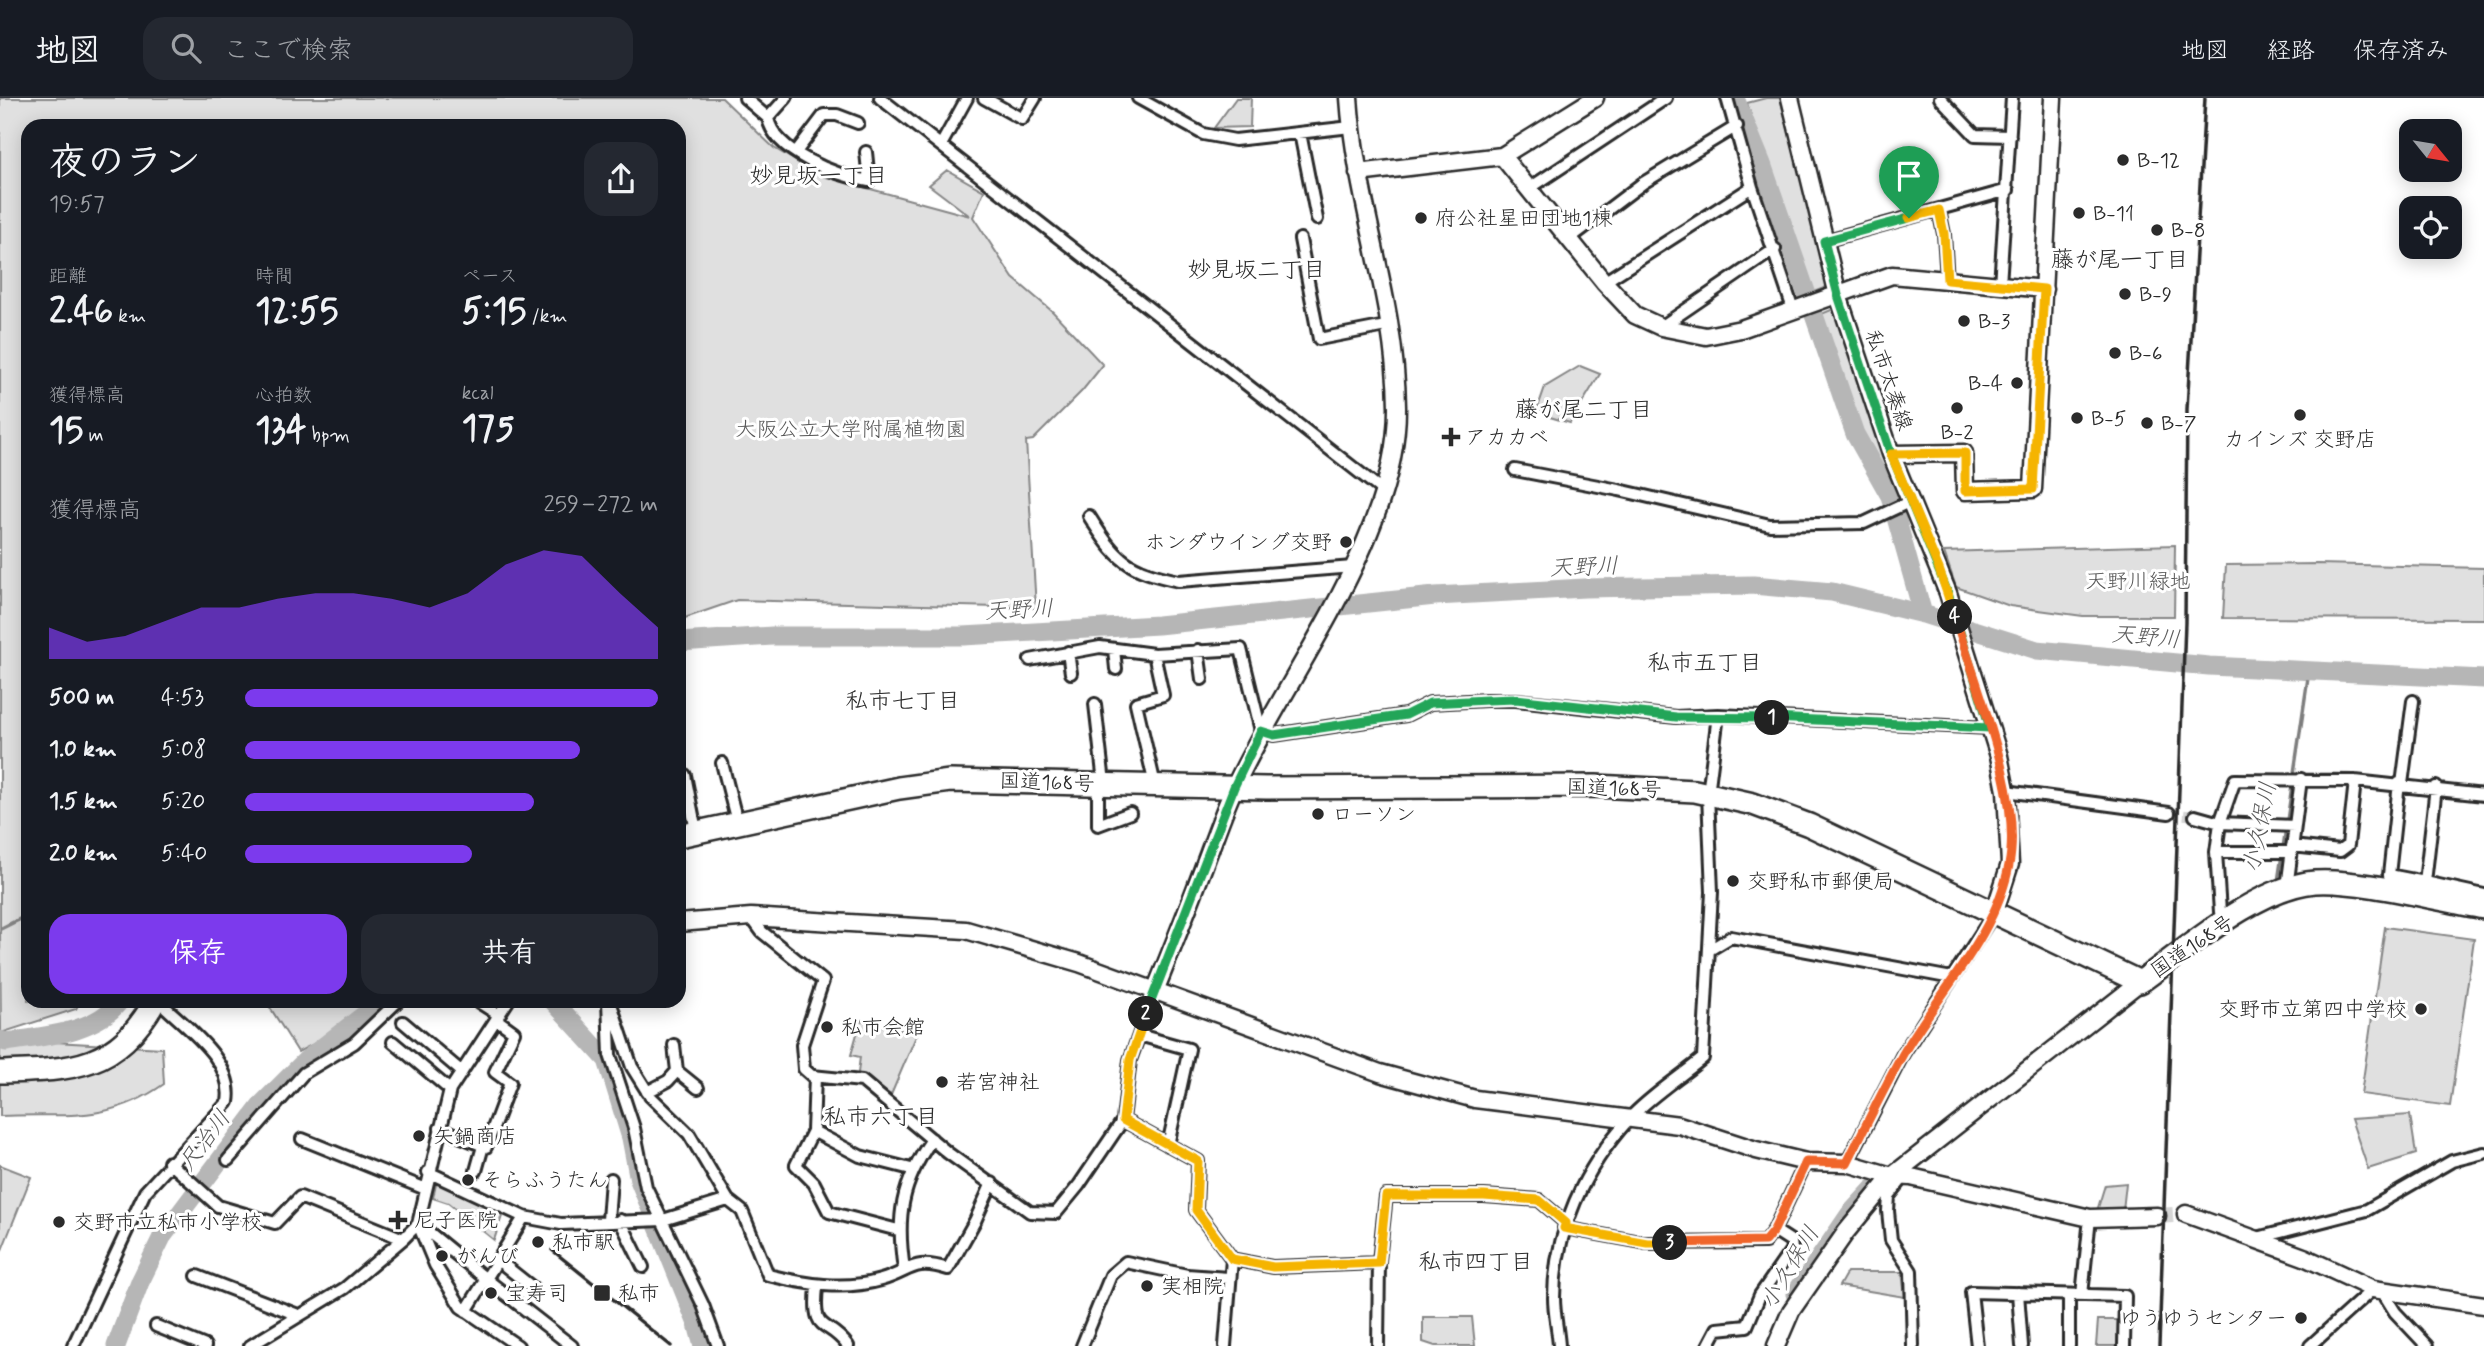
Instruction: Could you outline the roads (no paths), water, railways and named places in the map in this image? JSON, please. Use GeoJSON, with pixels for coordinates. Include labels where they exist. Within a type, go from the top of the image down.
{"type":"FeatureCollection","features":[{"type":"Feature","properties":{"kind":"highway","name":"国道168号"},"geometry":{"type":"LineString","coordinates":[[688,833],[894,789],[950,781],[1234,787],[1596,786],[1708,794],[1753,804],[1809,825],[2140,982],[2250,906],[2287,888],[2314,882],[2344,883],[2484,908]]}},
{"type":"Feature","properties":{"kind":"highway"},"geometry":{"type":"LineString","coordinates":[[0,1072],[69,1069],[101,1059],[135,1033],[152,1008]]}},
{"type":"Feature","properties":{"kind":"street"},"geometry":{"type":"LineString","coordinates":[[745,98],[768,118],[771,131],[796,152],[847,177],[869,181],[866,152]]}},
{"type":"Feature","properties":{"kind":"street"},"geometry":{"type":"LineString","coordinates":[[768,118],[786,98]]}},
{"type":"Feature","properties":{"kind":"street"},"geometry":{"type":"LineString","coordinates":[[880,98],[1382,491]]}},
{"type":"Feature","properties":{"kind":"street"},"geometry":{"type":"LineString","coordinates":[[896,110],[902,98]]}},
{"type":"Feature","properties":{"kind":"street"},"geometry":{"type":"LineString","coordinates":[[941,145],[967,98]]}},
{"type":"Feature","properties":{"kind":"street"},"geometry":{"type":"LineString","coordinates":[[984,98],[1022,119],[1035,98]]}},
{"type":"Feature","properties":{"kind":"street"},"geometry":{"type":"LineString","coordinates":[[1138,98],[1203,134],[1235,140],[1351,127]]}},
{"type":"Feature","properties":{"kind":"street"},"geometry":{"type":"LineString","coordinates":[[751,917],[762,932],[824,981],[802,1045],[804,1069],[816,1076],[862,1081],[932,1139],[1030,1212],[1056,1213],[1079,1185],[1123,1120],[1130,1060],[1234,787],[1261,731],[1351,571],[1371,527],[1382,491],[1397,409],[1391,325],[1358,173],[1349,98]]}},
{"type":"Feature","properties":{"kind":"street"},"geometry":{"type":"LineString","coordinates":[[1358,173],[1502,156],[1595,98]]}},
{"type":"Feature","properties":{"kind":"street"},"geometry":{"type":"LineString","coordinates":[[1527,190],[1666,98]]}},
{"type":"Feature","properties":{"kind":"street"},"geometry":{"type":"LineString","coordinates":[[1727,98],[1752,187],[1775,249],[1805,308]]}},
{"type":"Feature","properties":{"kind":"street","name":"私市太秦線"},"geometry":{"type":"LineString","coordinates":[[1790,98],[1838,295],[1906,504],[1948,593],[1990,728],[2006,791],[2010,864],[1994,913]]}},
{"type":"Feature","properties":{"kind":"street"},"geometry":{"type":"LineString","coordinates":[[2000,285],[2008,190],[2011,98]]}},
{"type":"Feature","properties":{"kind":"street"},"geometry":{"type":"LineString","coordinates":[[1891,454],[1965,453],[1965,491],[2033,489],[2053,98]]}},
{"type":"Feature","properties":{"kind":"street"},"geometry":{"type":"LineString","coordinates":[[1943,99],[1975,135],[2010,136]]}},
{"type":"Feature","properties":{"kind":"street"},"geometry":{"type":"LineString","coordinates":[[796,152],[824,115],[837,115],[858,122]]}},
{"type":"Feature","properties":{"kind":"street"},"geometry":{"type":"LineString","coordinates":[[1569,239],[1643,183],[1737,126]]}},
{"type":"Feature","properties":{"kind":"street"},"geometry":{"type":"LineString","coordinates":[[1300,133],[1317,219]]}},
{"type":"Feature","properties":{"kind":"street"},"geometry":{"type":"LineString","coordinates":[[1502,156],[1604,282],[1635,315],[1661,327],[1706,336],[1805,308],[1892,275],[2044,289]]}},
{"type":"Feature","properties":{"kind":"street"},"geometry":{"type":"LineString","coordinates":[[1604,282],[1752,187]]}},
{"type":"Feature","properties":{"kind":"street"},"geometry":{"type":"LineString","coordinates":[[1824,241],[2008,190]]}},
{"type":"Feature","properties":{"kind":"street"},"geometry":{"type":"LineString","coordinates":[[1939,210],[1944,234],[1947,280]]}},
{"type":"Feature","properties":{"kind":"street"},"geometry":{"type":"LineString","coordinates":[[1300,239],[1319,339],[1391,325]]}},
{"type":"Feature","properties":{"kind":"street"},"geometry":{"type":"LineString","coordinates":[[1661,327],[1775,249]]}},
{"type":"Feature","properties":{"kind":"street"},"geometry":{"type":"LineString","coordinates":[[1515,470],[1619,489],[1770,525],[1864,523],[1906,504]]}},
{"type":"Feature","properties":{"kind":"street"},"geometry":{"type":"LineString","coordinates":[[1089,516],[1107,545],[1124,564],[1154,576],[1179,581],[1351,571]]}},
{"type":"Feature","properties":{"kind":"street"},"geometry":{"type":"LineString","coordinates":[[1030,660],[1100,647],[1154,654],[1241,649],[1261,731]]}},
{"type":"Feature","properties":{"kind":"street"},"geometry":{"type":"LineString","coordinates":[[1114,649],[1116,669]]}},
{"type":"Feature","properties":{"kind":"street"},"geometry":{"type":"LineString","coordinates":[[1198,650],[1202,679]]}},
{"type":"Feature","properties":{"kind":"street"},"geometry":{"type":"LineString","coordinates":[[1068,652],[1071,673]]}},
{"type":"Feature","properties":{"kind":"street"},"geometry":{"type":"LineString","coordinates":[[1154,654],[1163,695],[1136,703],[1155,785]]}},
{"type":"Feature","properties":{"kind":"street"},"geometry":{"type":"LineString","coordinates":[[1261,731],[1274,735],[1406,715],[1430,703],[1516,699],[1676,717],[1718,715],[1990,728]]}},
{"type":"Feature","properties":{"kind":"street"},"geometry":{"type":"LineString","coordinates":[[2413,701],[2389,875],[2484,895]]}},
{"type":"Feature","properties":{"kind":"street"},"geometry":{"type":"LineString","coordinates":[[1095,704],[1101,783],[1098,825],[1130,813]]}},
{"type":"Feature","properties":{"kind":"street"},"geometry":{"type":"LineString","coordinates":[[1559,1346],[1554,1298],[1565,1226],[1605,1149],[1630,1118],[1703,1058],[1711,949],[1708,794],[1718,715]]}},
{"type":"Feature","properties":{"kind":"street"},"geometry":{"type":"LineString","coordinates":[[722,763],[737,822]]}},
{"type":"Feature","properties":{"kind":"street"},"geometry":{"type":"LineString","coordinates":[[2287,888],[2289,826],[2296,779]]}},
{"type":"Feature","properties":{"kind":"street"},"geometry":{"type":"LineString","coordinates":[[2220,912],[2216,852],[2220,823],[2235,780],[2355,780],[2484,794]]}},
{"type":"Feature","properties":{"kind":"street"},"geometry":{"type":"LineString","coordinates":[[2216,852],[2340,850],[2348,845],[2355,780]]}},
{"type":"Feature","properties":{"kind":"street"},"geometry":{"type":"LineString","coordinates":[[2425,882],[2436,787]]}},
{"type":"Feature","properties":{"kind":"street"},"geometry":{"type":"LineString","coordinates":[[2006,791],[2169,813]]}},
{"type":"Feature","properties":{"kind":"street"},"geometry":{"type":"LineString","coordinates":[[686,794],[688,833]]}},
{"type":"Feature","properties":{"kind":"street"},"geometry":{"type":"LineString","coordinates":[[2194,816],[2220,823],[2289,826]]}},
{"type":"Feature","properties":{"kind":"street"},"geometry":{"type":"LineString","coordinates":[[1847,1163],[1903,1054],[1994,913]]}},
{"type":"Feature","properties":{"kind":"street"},"geometry":{"type":"LineString","coordinates":[[686,922],[751,917],[966,930],[1079,963],[1380,1073],[1475,1099],[1679,1125],[1756,1150],[1806,1162],[1847,1163],[1898,1177],[2090,1218],[2157,1216]]}},
{"type":"Feature","properties":{"kind":"street"},"geometry":{"type":"LineString","coordinates":[[1711,949],[1731,937],[1952,978]]}},
{"type":"Feature","properties":{"kind":"street"},"geometry":{"type":"LineString","coordinates":[[1776,1346],[1791,1311],[1846,1232],[1898,1177],[2140,982]]}},
{"type":"Feature","properties":{"kind":"street"},"geometry":{"type":"LineString","coordinates":[[73,1346],[145,1192],[169,1162],[228,1102],[228,1076],[221,1063],[164,1008]]}},
{"type":"Feature","properties":{"kind":"street"},"geometry":{"type":"LineString","coordinates":[[228,1160],[304,1073],[354,1043],[391,1008]]}},
{"type":"Feature","properties":{"kind":"street"},"geometry":{"type":"LineString","coordinates":[[440,1128],[486,1147],[499,1120],[510,1083],[495,1072],[514,1032],[486,1008]]}},
{"type":"Feature","properties":{"kind":"street"},"geometry":{"type":"LineString","coordinates":[[250,1346],[345,1288],[418,1224],[450,1090],[504,1008]]}},
{"type":"Feature","properties":{"kind":"street"},"geometry":{"type":"LineString","coordinates":[[609,1008],[610,1055],[634,1128],[646,1187],[658,1220],[704,1306],[719,1346]]}},
{"type":"Feature","properties":{"kind":"street"},"geometry":{"type":"LineString","coordinates":[[611,1008],[632,1067],[647,1092],[688,1134],[728,1200],[742,1211],[768,1275],[817,1287],[881,1280],[926,1262],[948,1269],[975,1221],[992,1183]]}},
{"type":"Feature","properties":{"kind":"street"},"geometry":{"type":"LineString","coordinates":[[403,1022],[462,1072]]}},
{"type":"Feature","properties":{"kind":"street"},"geometry":{"type":"LineString","coordinates":[[1139,1035],[1189,1049],[1168,1145]]}},
{"type":"Feature","properties":{"kind":"street"},"geometry":{"type":"LineString","coordinates":[[393,1042],[450,1090]]}},
{"type":"Feature","properties":{"kind":"street"},"geometry":{"type":"LineString","coordinates":[[674,1045],[677,1071],[698,1088]]}},
{"type":"Feature","properties":{"kind":"street"},"geometry":{"type":"LineString","coordinates":[[647,1092],[668,1081],[677,1071]]}},
{"type":"Feature","properties":{"kind":"street"},"geometry":{"type":"LineString","coordinates":[[816,1076],[813,1131],[796,1165],[814,1183],[829,1212],[898,1230]]}},
{"type":"Feature","properties":{"kind":"street"},"geometry":{"type":"LineString","coordinates":[[1123,1120],[1198,1161],[1196,1210],[1232,1259],[1273,1267],[1379,1263]]}},
{"type":"Feature","properties":{"kind":"street"},"geometry":{"type":"LineString","coordinates":[[813,1131],[860,1156],[911,1170]]}},
{"type":"Feature","properties":{"kind":"street"},"geometry":{"type":"LineString","coordinates":[[302,1139],[426,1189]]}},
{"type":"Feature","properties":{"kind":"street"},"geometry":{"type":"LineString","coordinates":[[904,1269],[898,1230],[911,1170],[932,1139]]}},
{"type":"Feature","properties":{"kind":"street"},"geometry":{"type":"LineString","coordinates":[[475,1171],[483,1146]]}},
{"type":"Feature","properties":{"kind":"street"},"geometry":{"type":"LineString","coordinates":[[2257,1238],[2367,1210],[2452,1161],[2484,1153]]}},
{"type":"Feature","properties":{"kind":"street"},"geometry":{"type":"LineString","coordinates":[[169,1162],[218,1206],[275,1223],[300,1196],[403,1239]]}},
{"type":"Feature","properties":{"kind":"street"},"geometry":{"type":"LineString","coordinates":[[1378,1346],[1379,1263],[1386,1196],[1484,1196],[1539,1200],[1565,1226],[1647,1243],[1765,1241],[1774,1230],[1806,1162]]}},
{"type":"Feature","properties":{"kind":"street"},"geometry":{"type":"LineString","coordinates":[[429,1172],[524,1217],[562,1224],[658,1220],[728,1200]]}},
{"type":"Feature","properties":{"kind":"street"},"geometry":{"type":"LineString","coordinates":[[1898,1177],[1889,1196],[1888,1211],[1891,1240],[1911,1271],[1913,1346]]}},
{"type":"Feature","properties":{"kind":"street"},"geometry":{"type":"LineString","coordinates":[[608,1220],[611,1179]]}},
{"type":"Feature","properties":{"kind":"street"},"geometry":{"type":"LineString","coordinates":[[2186,1214],[2257,1238],[2378,1290],[2484,1305]]}},
{"type":"Feature","properties":{"kind":"street"},"geometry":{"type":"LineString","coordinates":[[466,1311],[524,1217]]}},
{"type":"Feature","properties":{"kind":"street"},"geometry":{"type":"LineString","coordinates":[[2082,1296],[2090,1218]]}},
{"type":"Feature","properties":{"kind":"street"},"geometry":{"type":"LineString","coordinates":[[620,1220],[643,1267]]}},
{"type":"Feature","properties":{"kind":"street"},"geometry":{"type":"LineString","coordinates":[[418,1224],[567,1344]]}},
{"type":"Feature","properties":{"kind":"street"},"geometry":{"type":"LineString","coordinates":[[418,1224],[435,1265],[466,1311],[518,1346]]}},
{"type":"Feature","properties":{"kind":"street"},"geometry":{"type":"LineString","coordinates":[[1708,1346],[1717,1329],[1747,1326],[1760,1295],[1792,1249],[1791,1241],[1774,1230]]}},
{"type":"Feature","properties":{"kind":"street"},"geometry":{"type":"LineString","coordinates":[[1225,1346],[1228,1278],[1232,1259]]}},
{"type":"Feature","properties":{"kind":"street"},"geometry":{"type":"LineString","coordinates":[[499,1261],[533,1289]]}},
{"type":"Feature","properties":{"kind":"street"},"geometry":{"type":"LineString","coordinates":[[1082,1346],[1111,1275],[1126,1262],[1187,1275],[1228,1278]]}},
{"type":"Feature","properties":{"kind":"street"},"geometry":{"type":"LineString","coordinates":[[197,1276],[298,1315]]}},
{"type":"Feature","properties":{"kind":"street"},"geometry":{"type":"LineString","coordinates":[[817,1287],[815,1308],[819,1324],[843,1344]]}},
{"type":"Feature","properties":{"kind":"street"},"geometry":{"type":"LineString","coordinates":[[2310,1346],[2378,1290]]}},
{"type":"Feature","properties":{"kind":"street"},"geometry":{"type":"LineString","coordinates":[[2378,1290],[2427,1346]]}},
{"type":"Feature","properties":{"kind":"street"},"geometry":{"type":"LineString","coordinates":[[1977,1346],[1971,1292],[2125,1296],[2124,1346]]}},
{"type":"Feature","properties":{"kind":"street"},"geometry":{"type":"LineString","coordinates":[[2018,1293],[2022,1346]]}},
{"type":"Feature","properties":{"kind":"street"},"geometry":{"type":"LineString","coordinates":[[2069,1295],[2069,1346]]}},
{"type":"Feature","properties":{"kind":"street"},"geometry":{"type":"LineString","coordinates":[[156,1326],[205,1346]]}},
{"type":"Feature","properties":{"kind":"waterway"},"geometry":{"type":"LineString","coordinates":[[1735,98],[1762,164],[1855,434],[1890,496],[1923,614]]}},
{"type":"Feature","properties":{"kind":"waterway","name":"天野川"},"geometry":{"type":"LineString","coordinates":[[686,642],[772,636],[963,636],[1158,625],[1435,596],[1585,588],[1753,585],[1832,592],[1923,614],[2037,650],[2209,666],[2484,679]]}},
{"type":"Feature","properties":{"kind":"waterway","name":"小久保川"},"geometry":{"type":"LineString","coordinates":[[2278,882],[2309,671]]}},
{"type":"Feature","properties":{"kind":"waterway","name":"天野川"},"geometry":{"type":"LineString","coordinates":[[0,1040],[6,1042],[37,1038],[68,1031],[97,1020],[114,1008]]}},
{"type":"Feature","properties":{"kind":"waterway","name":"尺治川"},"geometry":{"type":"LineString","coordinates":[[116,1346],[140,1282],[162,1237],[263,1103],[306,1060],[373,1008]]}},
{"type":"Feature","properties":{"kind":"waterway"},"geometry":{"type":"LineString","coordinates":[[559,1008],[607,1060],[631,1138],[639,1180],[697,1324],[703,1346]]}},
{"type":"Feature","properties":{"kind":"waterway","name":"小久保川"},"geometry":{"type":"LineString","coordinates":[[1795,1294],[1849,1215],[1873,1189]]}},
{"type":"Feature","properties":{"kind":"tunnel"},"geometry":{"type":"LineString","coordinates":[[2169,813],[2195,816]]}},
{"type":"Feature","properties":{"kind":"tunnel"},"geometry":{"type":"LineString","coordinates":[[2157,1216],[2186,1214]]}},
{"type":"Feature","properties":{"kind":"railway"},"geometry":{"type":"LineString","coordinates":[[2159,1346],[2185,622],[2187,409],[2205,98]]}},
{"type":"Feature","properties":{"kind":"railway"},"geometry":{"type":"LineString","coordinates":[[552,1250],[671,1346]]}},
{"type":"Feature","properties":{"kind":"place","name":"B-12"},"geometry":{"type":"Point","coordinates":[2123,160]}},
{"type":"Feature","properties":{"kind":"place","name":"B-11"},"geometry":{"type":"Point","coordinates":[2079,213]}},
{"type":"Feature","properties":{"kind":"place","name":"府公社星田団地1棟"},"geometry":{"type":"Point","coordinates":[1421,218]}},
{"type":"Feature","properties":{"kind":"place","name":"B-8"},"geometry":{"type":"Point","coordinates":[2157,230]}},
{"type":"Feature","properties":{"kind":"place","name":"B-9"},"geometry":{"type":"Point","coordinates":[2125,294]}},
{"type":"Feature","properties":{"kind":"place","name":"B-3"},"geometry":{"type":"Point","coordinates":[1964,321]}},
{"type":"Feature","properties":{"kind":"place","name":"B-6"},"geometry":{"type":"Point","coordinates":[2115,353]}},
{"type":"Feature","properties":{"kind":"place","name":"B-4"},"geometry":{"type":"Point","coordinates":[2017,383]}},
{"type":"Feature","properties":{"kind":"place","name":"B-2"},"geometry":{"type":"Point","coordinates":[1957,408]}},
{"type":"Feature","properties":{"kind":"place","name":"カインズ 交野店"},"geometry":{"type":"Point","coordinates":[2300,415]}},
{"type":"Feature","properties":{"kind":"place","name":"B-5"},"geometry":{"type":"Point","coordinates":[2077,418]}},
{"type":"Feature","properties":{"kind":"place","name":"B-7"},"geometry":{"type":"Point","coordinates":[2147,423]}},
{"type":"Feature","properties":{"kind":"place","name":"アカカベ"},"geometry":{"type":"Point","coordinates":[1451,437]}},
{"type":"Feature","properties":{"kind":"place","name":"ホンダウイング交野"},"geometry":{"type":"Point","coordinates":[1346,542]}},
{"type":"Feature","properties":{"kind":"place","name":"ローソン"},"geometry":{"type":"Point","coordinates":[1318,814]}},
{"type":"Feature","properties":{"kind":"place","name":"交野私市郵便局"},"geometry":{"type":"Point","coordinates":[1733,881]}},
{"type":"Feature","properties":{"kind":"place","name":"交野市立第四中学校"},"geometry":{"type":"Point","coordinates":[2421,1009]}},
{"type":"Feature","properties":{"kind":"place","name":"私市会館"},"geometry":{"type":"Point","coordinates":[827,1027]}},
{"type":"Feature","properties":{"kind":"place","name":"若宮神社"},"geometry":{"type":"Point","coordinates":[942,1082]}},
{"type":"Feature","properties":{"kind":"place","name":"矢鍋商店"},"geometry":{"type":"Point","coordinates":[419,1136]}},
{"type":"Feature","properties":{"kind":"place","name":"そらふうたん"},"geometry":{"type":"Point","coordinates":[468,1180]}},
{"type":"Feature","properties":{"kind":"place","name":"尼子医院"},"geometry":{"type":"Point","coordinates":[398,1220]}},
{"type":"Feature","properties":{"kind":"place","name":"交野市立私市小学校"},"geometry":{"type":"Point","coordinates":[59,1222]}},
{"type":"Feature","properties":{"kind":"place","name":"私市駅"},"geometry":{"type":"Point","coordinates":[538,1242]}},
{"type":"Feature","properties":{"kind":"place","name":"がんび"},"geometry":{"type":"Point","coordinates":[442,1256]}},
{"type":"Feature","properties":{"kind":"place","name":"実相院"},"geometry":{"type":"Point","coordinates":[1147,1286]}},
{"type":"Feature","properties":{"kind":"place","name":"宝寿司"},"geometry":{"type":"Point","coordinates":[491,1293]}},
{"type":"Feature","properties":{"kind":"place","name":"私市"},"geometry":{"type":"Point","coordinates":[602,1293]}},
{"type":"Feature","properties":{"kind":"place","name":"ゆうゆうセンター"},"geometry":{"type":"Point","coordinates":[2301,1318]}},
{"type":"Feature","properties":{"kind":"district","name":"妙見坂一丁目"},"geometry":{"type":"Point","coordinates":[819,175]}},
{"type":"Feature","properties":{"kind":"district","name":"藤が尾一丁目"},"geometry":{"type":"Point","coordinates":[2120,259]}},
{"type":"Feature","properties":{"kind":"district","name":"妙見坂二丁目"},"geometry":{"type":"Point","coordinates":[1257,269]}},
{"type":"Feature","properties":{"kind":"district","name":"藤が尾二丁目"},"geometry":{"type":"Point","coordinates":[1584,409]}},
{"type":"Feature","properties":{"kind":"district","name":"私市五丁目"},"geometry":{"type":"Point","coordinates":[1705,662]}},
{"type":"Feature","properties":{"kind":"district","name":"私市七丁目"},"geometry":{"type":"Point","coordinates":[903,700]}},
{"type":"Feature","properties":{"kind":"district","name":"私市六丁目"},"geometry":{"type":"Point","coordinates":[881,1116]}},
{"type":"Feature","properties":{"kind":"district","name":"私市四丁目"},"geometry":{"type":"Point","coordinates":[1476,1261]}},
{"type":"Feature","properties":{"kind":"park label","name":"大阪公立大学附属植物園"},"geometry":{"type":"Point","coordinates":[851,429]}},
{"type":"Feature","properties":{"kind":"park label","name":"天野川緑地"},"geometry":{"type":"Point","coordinates":[2138,581]}}]}
